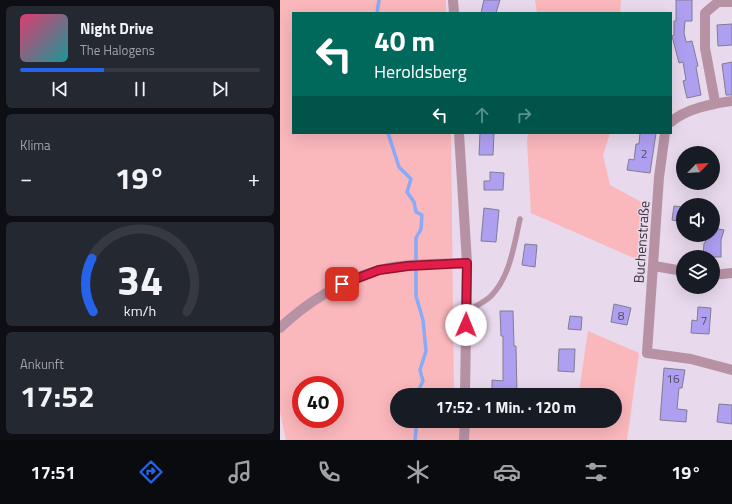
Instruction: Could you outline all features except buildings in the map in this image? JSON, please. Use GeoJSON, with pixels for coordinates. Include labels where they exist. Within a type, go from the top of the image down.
{"type":"FeatureCollection","features":[{"type":"Feature","properties":{"kind":"street"},"geometry":{"type":"LineString","coordinates":[[453,0],[454,12]]}},
{"type":"Feature","properties":{"kind":"street"},"geometry":{"type":"LineString","coordinates":[[715,102],[705,48],[705,13],[718,2],[732,2]]}},
{"type":"Feature","properties":{"kind":"street"},"geometry":{"type":"LineString","coordinates":[[672,121],[683,114],[715,102],[732,100]]}},
{"type":"Feature","properties":{"kind":"street"},"geometry":{"type":"LineString","coordinates":[[459,134],[467,263],[465,388]]}},
{"type":"Feature","properties":{"kind":"street","name":"Buchenstraße"},"geometry":{"type":"LineString","coordinates":[[665,134],[659,177],[647,353],[691,359],[732,370]]}},
{"type":"Feature","properties":{"kind":"street"},"geometry":{"type":"LineString","coordinates":[[280,328],[295,313],[342,284],[379,270],[408,266],[467,263]]}},
{"type":"Feature","properties":{"kind":"street"},"geometry":{"type":"LineString","coordinates":[[654,266],[676,270]]}},
{"type":"Feature","properties":{"kind":"street"},"geometry":{"type":"LineString","coordinates":[[720,274],[732,273]]}},
{"type":"Feature","properties":{"kind":"street"},"geometry":{"type":"LineString","coordinates":[[464,440],[465,428]]}},
{"type":"Feature","properties":{"kind":"lane"},"geometry":{"type":"LineString","coordinates":[[467,311],[490,297],[505,275],[520,219]]}},
{"type":"Feature","properties":{"kind":"shaded area"},"geometry":{"type":"Polygon","coordinates":[[[280,0],[446,0],[446,12],[292,12],[292,134],[451,134],[454,388],[390,388],[390,428],[622,428],[622,388],[580,388],[588,331],[639,353],[627,440],[286,440],[280,412],[280,0]]]}},
{"type":"Feature","properties":{"kind":"shaded area"},"geometry":{"type":"Polygon","coordinates":[[[535,0],[621,0],[620,12],[537,12],[535,0]]]}},
{"type":"Feature","properties":{"kind":"shaded area"},"geometry":{"type":"Polygon","coordinates":[[[528,134],[610,134],[603,155],[610,185],[643,203],[643,262],[531,213],[528,134]]]}},
{"type":"Feature","properties":{"kind":"waterway"},"geometry":{"type":"LineString","coordinates":[[377,12],[379,0]]}},
{"type":"Feature","properties":{"kind":"waterway"},"geometry":{"type":"LineString","coordinates":[[388,134],[399,167],[411,179],[407,192],[414,202],[416,212],[422,215],[421,229],[416,238],[416,296],[423,320],[426,351],[420,370],[423,381],[420,388]]}},
{"type":"Feature","properties":{"kind":"waterway"},"geometry":{"type":"LineString","coordinates":[[415,440],[416,428]]}},
{"type":"Feature","properties":{"kind":"route"},"geometry":{"type":"LineString","coordinates":[[342,284],[379,270],[408,266],[467,263],[466,325]]}}]}
